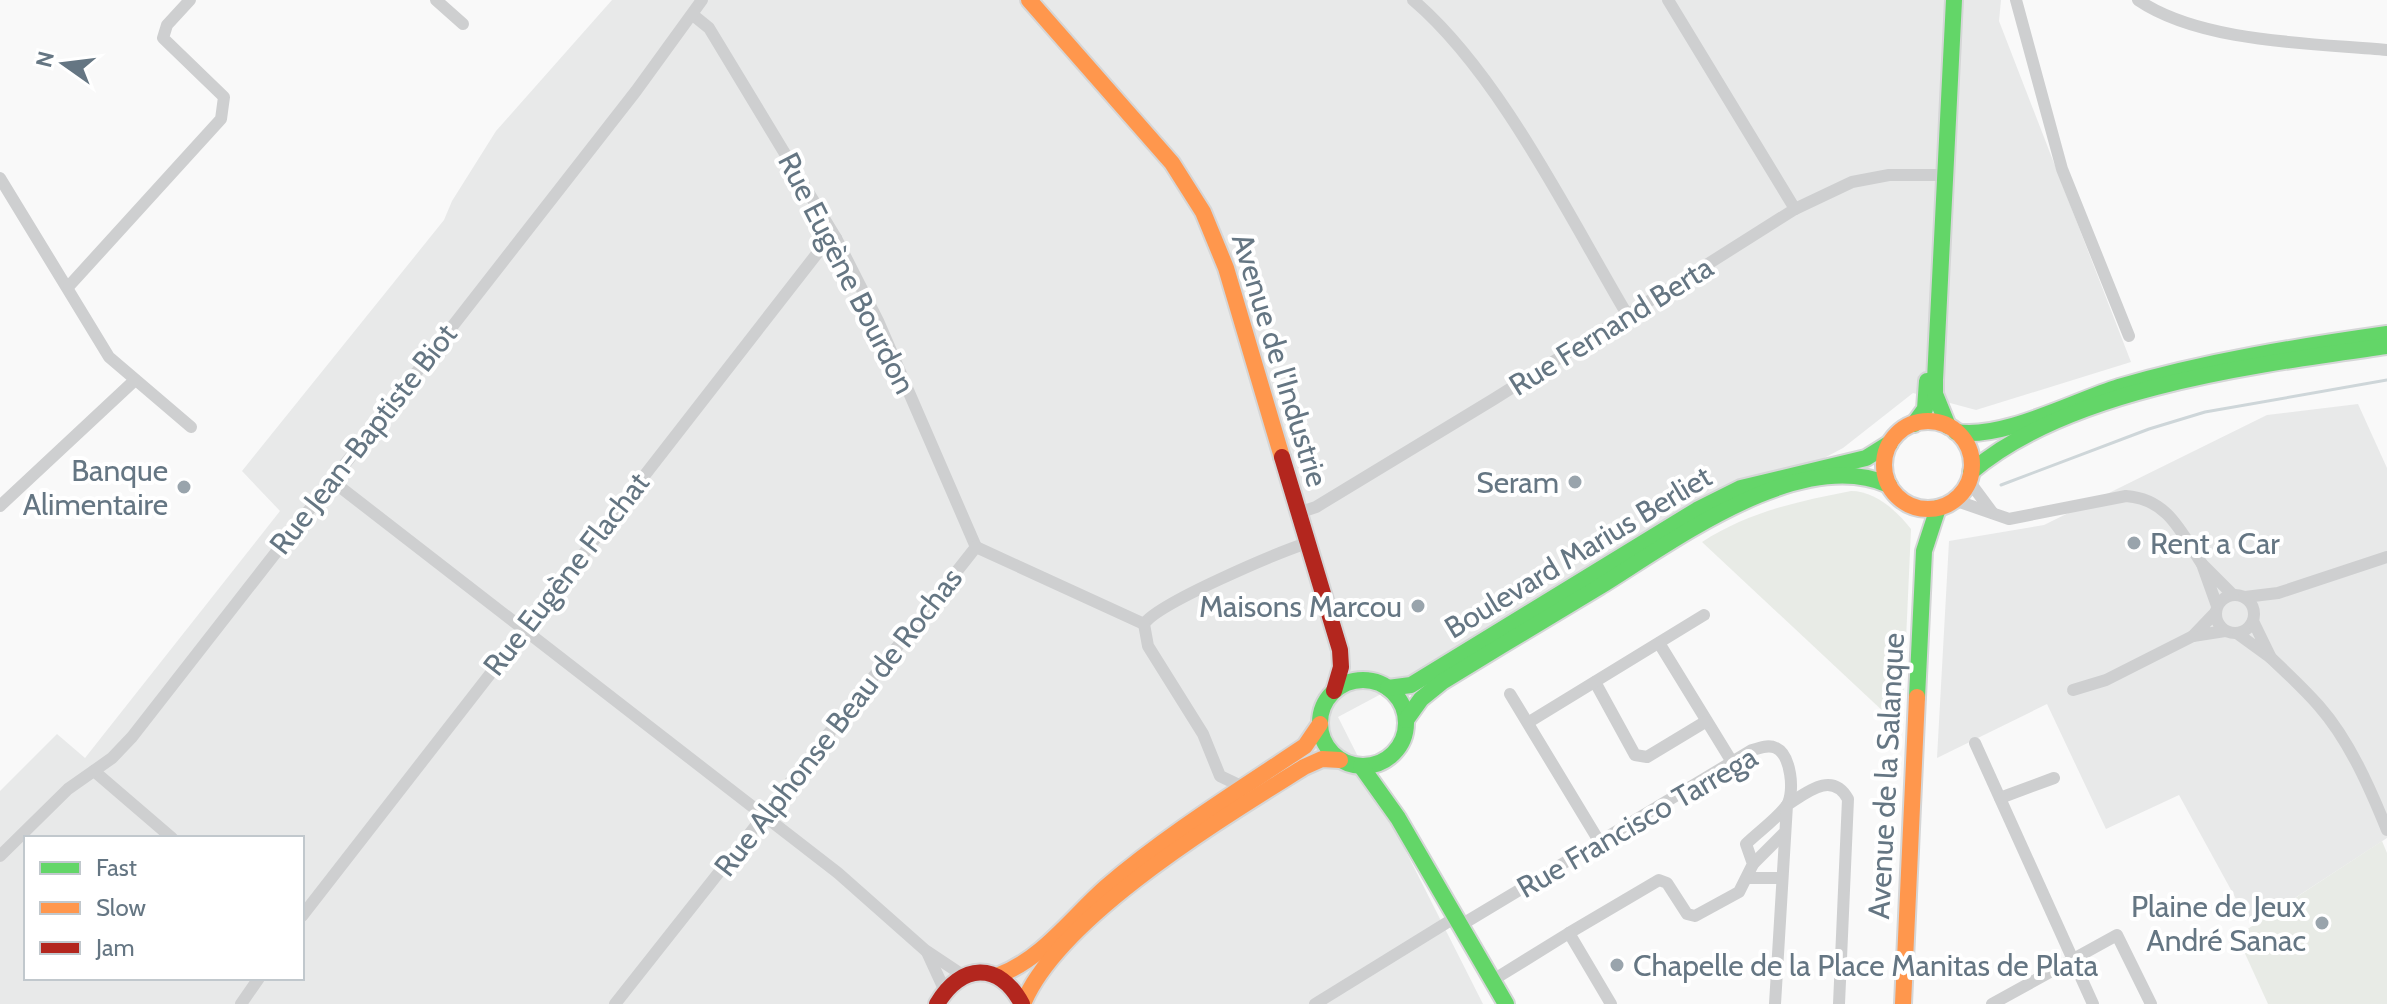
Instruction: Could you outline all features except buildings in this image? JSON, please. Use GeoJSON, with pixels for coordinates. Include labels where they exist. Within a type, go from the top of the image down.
{"type":"FeatureCollection","features":[{"type":"Feature","properties":{"kind":"main road","name":"Avenue de l'Industrie"},"geometry":{"type":"LineString","coordinates":[[1029,0],[1172,163],[1203,212],[1226,268],[1340,650],[1341,667],[1334,691]]}},
{"type":"Feature","properties":{"kind":"main road"},"geometry":{"type":"LineString","coordinates":[[1946,0],[1925,409],[1914,424],[1890,443],[1884,471],[1889,485],[1908,504],[1946,504],[1989,451],[2010,440],[2123,400],[2248,368],[2387,346]]}},
{"type":"Feature","properties":{"kind":"main road"},"geometry":{"type":"LineString","coordinates":[[1954,0],[1935,394],[1952,429],[1966,443],[1970,476]]}},
{"type":"Feature","properties":{"kind":"main road"},"geometry":{"type":"LineString","coordinates":[[1914,424],[1926,421],[1952,429],[2001,428],[2119,387],[2245,355],[2387,334]]}},
{"type":"Feature","properties":{"kind":"main road","name":"Boulevard Marius Berliet"},"geometry":{"type":"LineString","coordinates":[[1388,688],[1411,685],[1708,504],[1768,480],[1866,458],[1890,443]]}},
{"type":"Feature","properties":{"kind":"main road","name":"Boulevard Marius Berliet"},"geometry":{"type":"LineString","coordinates":[[1406,720],[1421,699],[1442,682],[1725,510],[1763,495],[1837,477],[1867,475],[1889,485]]}},
{"type":"Feature","properties":{"kind":"main road","name":"Avenue de la Salanque"},"geometry":{"type":"LineString","coordinates":[[1903,1004],[1924,551],[1918,522],[1908,504]]}},
{"type":"Feature","properties":{"kind":"main road","name":"Avenue de la Salanque"},"geometry":{"type":"LineString","coordinates":[[1924,551],[1946,504]]}},
{"type":"Feature","properties":{"kind":"main road","name":"Avenue de l'Industrie"},"geometry":{"type":"LineString","coordinates":[[1340,650],[1355,672],[1368,680]]}},
{"type":"Feature","properties":{"kind":"main road"},"geometry":{"type":"LineString","coordinates":[[1340,760],[1322,738],[1320,724],[1323,705],[1334,691],[1350,682],[1368,680],[1388,688],[1400,702],[1406,720],[1402,740],[1391,756],[1386,782],[1398,818]]}},
{"type":"Feature","properties":{"kind":"main road"},"geometry":{"type":"LineString","coordinates":[[999,975],[1021,967],[1106,887],[1166,839],[1305,746],[1320,724]]}},
{"type":"Feature","properties":{"kind":"main road"},"geometry":{"type":"LineString","coordinates":[[1022,1004],[1034,977],[1053,954],[1177,848],[1304,767],[1322,759],[1361,766],[1377,764],[1391,756]]}},
{"type":"Feature","properties":{"kind":"main road"},"geometry":{"type":"LineString","coordinates":[[1361,766],[1398,818],[1506,1004]]}},
{"type":"Feature","properties":{"kind":"main road"},"geometry":{"type":"LineString","coordinates":[[940,996],[961,974],[987,971],[999,975],[1018,992],[1022,1004]]}},
{"type":"Feature","properties":{"kind":"street"},"geometry":{"type":"LineString","coordinates":[[69,286],[221,119],[224,97],[163,38],[167,25],[190,0]]}},
{"type":"Feature","properties":{"kind":"street"},"geometry":{"type":"LineString","coordinates":[[436,0],[463,24]]}},
{"type":"Feature","properties":{"kind":"street","name":"Rue Jean-Baptiste Biot"},"geometry":{"type":"LineString","coordinates":[[0,856],[68,789],[94,771],[132,737],[702,0]]}},
{"type":"Feature","properties":{"kind":"street"},"geometry":{"type":"LineString","coordinates":[[1413,0],[1471,60],[1628,316]]}},
{"type":"Feature","properties":{"kind":"street"},"geometry":{"type":"LineString","coordinates":[[1668,0],[1795,209]]}},
{"type":"Feature","properties":{"kind":"street"},"geometry":{"type":"LineString","coordinates":[[2016,0],[2062,169],[2129,336]]}},
{"type":"Feature","properties":{"kind":"street"},"geometry":{"type":"LineString","coordinates":[[2138,0],[2175,19],[2240,34],[2387,50]]}},
{"type":"Feature","properties":{"kind":"street","name":"Rue Eugène Bourdon"},"geometry":{"type":"LineString","coordinates":[[693,15],[709,28],[836,238],[878,321],[976,547]]}},
{"type":"Feature","properties":{"kind":"street","name":"Rue Fernand Berta"},"geometry":{"type":"LineString","coordinates":[[1298,513],[1328,499],[1628,316],[1795,209],[1852,182],[1889,175],[1936,175]]}},
{"type":"Feature","properties":{"kind":"street"},"geometry":{"type":"LineString","coordinates":[[0,178],[69,286],[99,344],[135,380],[191,427]]}},
{"type":"Feature","properties":{"kind":"street","name":"Rue Eugène Flachat"},"geometry":{"type":"LineString","coordinates":[[304,913],[819,251],[836,238]]}},
{"type":"Feature","properties":{"kind":"street"},"geometry":{"type":"LineString","coordinates":[[0,506],[135,380]]}},
{"type":"Feature","properties":{"kind":"street"},"geometry":{"type":"LineString","coordinates":[[1970,476],[1994,514]]}},
{"type":"Feature","properties":{"kind":"street"},"geometry":{"type":"LineString","coordinates":[[331,480],[838,873],[925,950],[961,974]]}},
{"type":"Feature","properties":{"kind":"street"},"geometry":{"type":"LineString","coordinates":[[1946,504],[2009,519],[2126,496],[2144,497],[2167,512],[2202,564],[2252,604],[2254,618],[2271,658]]}},
{"type":"Feature","properties":{"kind":"street"},"geometry":{"type":"LineString","coordinates":[[1243,787],[1220,776],[1203,734],[1148,646],[1144,624],[1149,616],[1176,601],[1307,543]]}},
{"type":"Feature","properties":{"kind":"street","name":"Rue Alphonse Beau de Rochas"},"geometry":{"type":"LineString","coordinates":[[615,1004],[976,547],[1144,624]]}},
{"type":"Feature","properties":{"kind":"street"},"geometry":{"type":"LineString","coordinates":[[2193,636],[2216,609],[2239,596],[2278,593],[2387,557]]}},
{"type":"Feature","properties":{"kind":"street"},"geometry":{"type":"LineString","coordinates":[[2202,564],[2216,609],[2217,623],[2271,658],[2320,707],[2371,791],[2387,830]]}},
{"type":"Feature","properties":{"kind":"street"},"geometry":{"type":"LineString","coordinates":[[2073,690],[2106,680],[2193,636],[2231,632],[2254,618],[2278,593]]}},
{"type":"Feature","properties":{"kind":"street"},"geometry":{"type":"LineString","coordinates":[[1529,722],[1704,615]]}},
{"type":"Feature","properties":{"kind":"street"},"geometry":{"type":"LineString","coordinates":[[1659,643],[1732,762]]}},
{"type":"Feature","properties":{"kind":"street"},"geometry":{"type":"LineString","coordinates":[[1595,682],[1635,755],[1647,757],[1705,722]]}},
{"type":"Feature","properties":{"kind":"street"},"geometry":{"type":"LineString","coordinates":[[1510,694],[1599,841]]}},
{"type":"Feature","properties":{"kind":"street"},"geometry":{"type":"LineString","coordinates":[[1975,743],[2093,1004]]}},
{"type":"Feature","properties":{"kind":"street","name":"Rue Francisco Tarrega"},"geometry":{"type":"LineString","coordinates":[[1315,1004],[1752,750],[1766,746],[1778,748],[1787,759],[1792,792],[1787,805],[1746,844],[1753,864]]}},
{"type":"Feature","properties":{"kind":"street"},"geometry":{"type":"LineString","coordinates":[[94,771],[170,836]]}},
{"type":"Feature","properties":{"kind":"street"},"geometry":{"type":"LineString","coordinates":[[2000,798],[2054,778]]}},
{"type":"Feature","properties":{"kind":"street"},"geometry":{"type":"LineString","coordinates":[[1775,1004],[1780,878],[1787,805],[1818,785],[1828,783],[1848,799],[1839,1004]]}},
{"type":"Feature","properties":{"kind":"street","name":"Rue Francisco Tarrega"},"geometry":{"type":"LineString","coordinates":[[1493,980],[1659,880],[1667,883],[1687,914],[1695,916],[1739,892],[1753,864],[1783,834]]}},
{"type":"Feature","properties":{"kind":"street"},"geometry":{"type":"LineString","coordinates":[[1748,878],[1780,878]]}},
{"type":"Feature","properties":{"kind":"street"},"geometry":{"type":"LineString","coordinates":[[1569,933],[1611,1004]]}},
{"type":"Feature","properties":{"kind":"street"},"geometry":{"type":"LineString","coordinates":[[1992,1004],[2117,935],[2151,1004]]}},
{"type":"Feature","properties":{"kind":"street"},"geometry":{"type":"LineString","coordinates":[[925,950],[940,996]]}},
{"type":"Feature","properties":{"kind":"street"},"geometry":{"type":"LineString","coordinates":[[241,1004],[258,980]]}},
{"type":"Feature","properties":{"kind":"shaded area"},"geometry":{"type":"Polygon","coordinates":[[[612,0],[2001,0],[1999,21],[2131,362],[1976,410],[1913,393],[1843,448],[1338,717],[1483,1004],[0,1004],[0,791],[57,734],[85,758],[280,511],[242,471],[444,220],[452,201],[496,131],[612,0]]]}},
{"type":"Feature","properties":{"kind":"shaded area"},"geometry":{"type":"Polygon","coordinates":[[[2358,404],[2387,468],[2387,838],[2278,909],[2247,919],[2179,795],[2106,829],[2047,704],[1937,758],[1949,541],[2044,525],[2267,415],[2358,404]]]}},
{"type":"Feature","properties":{"kind":"shaded area"},"geometry":{"type":"Polygon","coordinates":[[[1851,491],[1868,494],[1884,503],[1911,529],[1902,729],[1702,542],[1756,515],[1851,491]]]}},
{"type":"Feature","properties":{"kind":"shaded area","name":"Plaine de Jeux André Sanac"},"geometry":{"type":"Polygon","coordinates":[[[2382,841],[2387,853],[2387,1004],[2268,1004],[2237,936],[2382,841]]]}},
{"type":"Feature","properties":{"kind":"waterway"},"geometry":{"type":"LineString","coordinates":[[2001,485],[2149,429],[2205,412],[2387,380]]}},
{"type":"Feature","properties":{"kind":"traffic: fast"},"geometry":{"type":"LineString","coordinates":[[1948,426],[1935,394],[1935,380],[1954,0]]}},
{"type":"Feature","properties":{"kind":"traffic: fast"},"geometry":{"type":"LineString","coordinates":[[1956,432],[1974,433],[2016,425],[2119,387],[2218,362],[2387,334]]}},
{"type":"Feature","properties":{"kind":"traffic: fast"},"geometry":{"type":"LineString","coordinates":[[1971,472],[2012,443],[2060,419],[2112,400],[2226,371],[2387,346]]}},
{"type":"Feature","properties":{"kind":"traffic: fast"},"geometry":{"type":"LineString","coordinates":[[1914,424],[1925,409],[1927,381]]}},
{"type":"Feature","properties":{"kind":"traffic: fast"},"geometry":{"type":"LineString","coordinates":[[1388,688],[1411,685],[1697,510],[1741,488],[1866,458],[1890,443]]}},
{"type":"Feature","properties":{"kind":"traffic: fast"},"geometry":{"type":"LineString","coordinates":[[1406,720],[1421,699],[1442,682],[1699,524],[1738,504],[1777,488],[1816,478],[1854,476],[1889,485]]}},
{"type":"Feature","properties":{"kind":"traffic: fast"},"geometry":{"type":"LineString","coordinates":[[1917,697],[1924,551],[1938,508]]}},
{"type":"Feature","properties":{"kind":"traffic: fast"},"geometry":{"type":"LineString","coordinates":[[1363,680],[1379,684],[1393,693],[1402,707],[1406,723],[1402,739],[1393,753],[1379,762],[1363,766],[1347,762],[1333,753],[1324,739],[1320,723],[1324,707],[1333,693],[1347,684],[1363,680]]}},
{"type":"Feature","properties":{"kind":"traffic: fast"},"geometry":{"type":"LineString","coordinates":[[1361,766],[1398,818],[1506,1004]]}},
{"type":"Feature","properties":{"kind":"traffic: slow"},"geometry":{"type":"LineString","coordinates":[[1029,0],[1172,163],[1203,212],[1226,268],[1282,457]]}},
{"type":"Feature","properties":{"kind":"traffic: slow"},"geometry":{"type":"LineString","coordinates":[[1928,421],[1945,425],[1959,434],[1968,448],[1972,465],[1968,482],[1959,496],[1945,505],[1928,509],[1911,505],[1897,496],[1888,482],[1884,465],[1888,448],[1897,434],[1911,425],[1928,421]]}},
{"type":"Feature","properties":{"kind":"traffic: slow"},"geometry":{"type":"LineString","coordinates":[[1903,1004],[1917,697]]}},
{"type":"Feature","properties":{"kind":"traffic: slow"},"geometry":{"type":"LineString","coordinates":[[999,975],[1015,968],[1043,948],[1106,887],[1154,849],[1305,746],[1320,724]]}},
{"type":"Feature","properties":{"kind":"traffic: slow"},"geometry":{"type":"LineString","coordinates":[[1023,1004],[1042,971],[1071,937],[1147,872],[1189,841],[1304,767],[1322,759],[1340,760]]}},
{"type":"Feature","properties":{"kind":"traffic: jam"},"geometry":{"type":"LineString","coordinates":[[1282,457],[1340,650],[1341,667],[1334,691]]}},
{"type":"Feature","properties":{"kind":"traffic: jam"},"geometry":{"type":"LineString","coordinates":[[937,1004],[957,981],[980,972],[1002,980],[1022,1004]]}},
{"type":"Feature","properties":{"kind":"place","name":"Seram"},"geometry":{"type":"Point","coordinates":[1575,482]}},
{"type":"Feature","properties":{"kind":"place","name":"Banque Alimentaire"},"geometry":{"type":"Point","coordinates":[184,487]}},
{"type":"Feature","properties":{"kind":"place","name":"Rent a Car"},"geometry":{"type":"Point","coordinates":[2134,543]}},
{"type":"Feature","properties":{"kind":"place","name":"Maisons Marcou"},"geometry":{"type":"Point","coordinates":[1418,606]}},
{"type":"Feature","properties":{"kind":"place","name":"Plaine de Jeux André Sanac"},"geometry":{"type":"Point","coordinates":[2322,923]}},
{"type":"Feature","properties":{"kind":"place","name":"Chapelle de la Place Manitas de Plata"},"geometry":{"type":"Point","coordinates":[1617,965]}}]}
